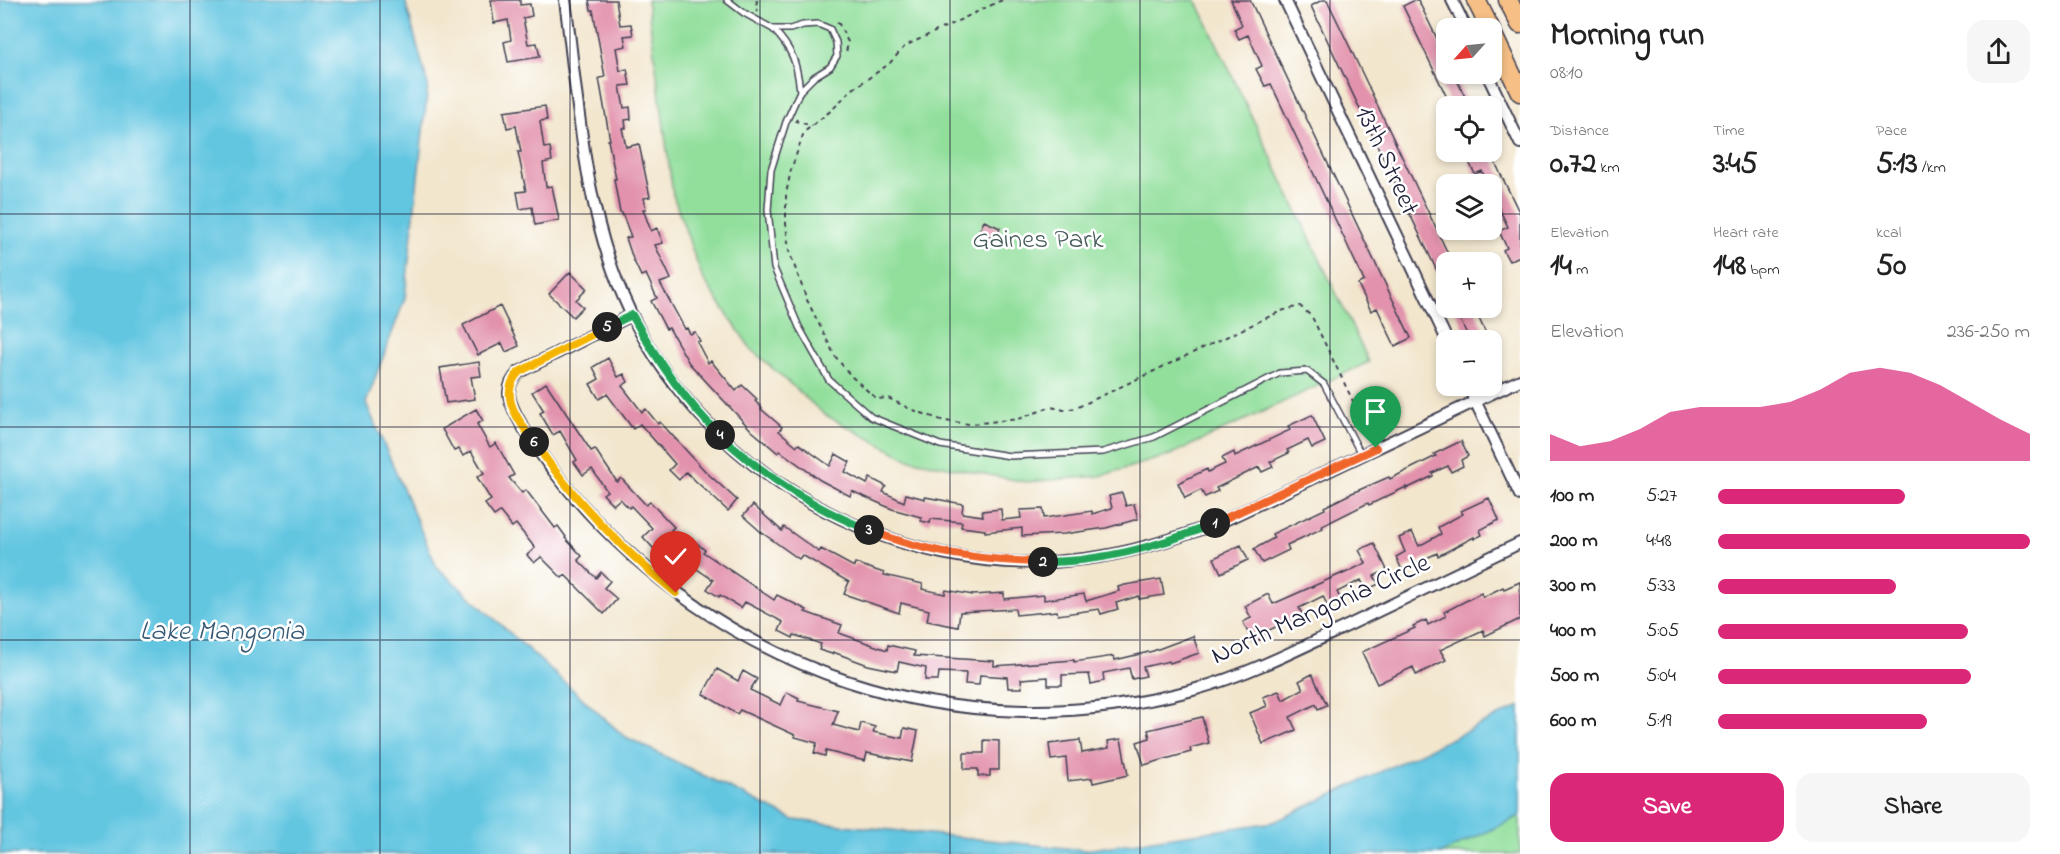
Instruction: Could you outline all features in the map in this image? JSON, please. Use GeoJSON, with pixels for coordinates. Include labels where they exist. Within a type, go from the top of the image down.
{"type":"FeatureCollection","features":[{"type":"Feature","properties":{"kind":"main road"},"geometry":{"type":"LineString","coordinates":[[1476,0],[1484,18]]}},
{"type":"Feature","properties":{"kind":"main road"},"geometry":{"type":"LineString","coordinates":[[1508,0],[1520,24]]}},
{"type":"Feature","properties":{"kind":"main road"},"geometry":{"type":"LineString","coordinates":[[1502,55],[1520,92]]}},
{"type":"Feature","properties":{"kind":"street"},"geometry":{"type":"LineString","coordinates":[[565,0],[590,187],[597,222],[607,255],[632,315],[667,373],[689,401],[738,452],[766,474],[818,507],[849,523],[882,536],[941,553],[1012,562],[1082,560],[1126,553],[1193,533],[1520,380]]}},
{"type":"Feature","properties":{"kind":"street","name":"13th Street"},"geometry":{"type":"LineString","coordinates":[[1285,0],[1442,330]]}},
{"type":"Feature","properties":{"kind":"street"},"geometry":{"type":"LineString","coordinates":[[1452,0],[1461,18]]}},
{"type":"Feature","properties":{"kind":"street"},"geometry":{"type":"LineString","coordinates":[[1492,84],[1520,143]]}},
{"type":"Feature","properties":{"kind":"street","name":"North Mangonia Circle"},"geometry":{"type":"LineString","coordinates":[[632,315],[519,372],[509,387],[510,404],[525,429],[554,471],[586,510],[629,554],[676,593],[745,637],[781,655],[838,678],[886,693],[957,706],[1007,711],[1084,709],[1154,699],[1223,680],[1271,662],[1520,543]]}},
{"type":"Feature","properties":{"kind":"street"},"geometry":{"type":"LineString","coordinates":[[1473,396],[1520,495]]}},
{"type":"Feature","properties":{"kind":"lane"},"geometry":{"type":"LineString","coordinates":[[728,0],[744,13],[773,29],[787,44],[794,56],[800,92]]}},
{"type":"Feature","properties":{"kind":"lane"},"geometry":{"type":"LineString","coordinates":[[773,29],[790,29],[818,24],[830,29],[836,42],[837,56],[830,67],[814,77],[800,92],[786,122],[771,170],[768,210],[774,268],[799,327],[829,380],[871,417],[940,445],[1010,456],[1103,452],[1154,437],[1280,373],[1307,371],[1324,384],[1361,454]]}},
{"type":"Feature","properties":{"kind":"path"},"geometry":{"type":"LineString","coordinates":[[757,0],[756,7],[763,16]]}},
{"type":"Feature","properties":{"kind":"path"},"geometry":{"type":"LineString","coordinates":[[1002,0],[905,46],[889,64],[850,91],[833,109],[804,132],[788,183],[785,202],[789,251],[807,300],[835,356],[851,376],[877,399],[888,398],[944,421],[970,424],[988,423],[1018,418],[1051,407],[1071,410],[1281,311],[1300,306],[1312,317],[1376,448]]}},
{"type":"Feature","properties":{"kind":"path"},"geometry":{"type":"LineString","coordinates":[[831,21],[839,24],[848,42],[844,62]]}},
{"type":"Feature","properties":{"kind":"path"},"geometry":{"type":"LineString","coordinates":[[799,113],[796,121],[812,126]]}},
{"type":"Feature","properties":{"kind":"green space","name":"Gaines Park"},"geometry":{"type":"Polygon","coordinates":[[[647,0],[1196,0],[1369,362],[1170,455],[1100,476],[1025,482],[908,459],[825,415],[751,349],[702,277],[673,195],[647,0]]]}},
{"type":"Feature","properties":{"kind":"green space"},"geometry":{"type":"Polygon","coordinates":[[[1520,815],[1520,854],[1439,854],[1520,815]]]}},
{"type":"Feature","properties":{"kind":"water","name":"Lake Mangonia"},"geometry":{"type":"Polygon","coordinates":[[[0,0],[405,0],[428,85],[405,298],[366,403],[437,567],[624,736],[794,820],[1085,850],[1274,822],[1520,706],[1520,816],[1440,854],[0,854],[0,0]]]}},
{"type":"Feature","properties":{"kind":"building"},"geometry":{"type":"Polygon","coordinates":[[[491,0],[520,0],[520,5],[530,4],[532,16],[523,18],[528,44],[537,43],[540,57],[508,62],[504,42],[511,40],[508,20],[494,23],[491,0]]]}},
{"type":"Feature","properties":{"kind":"building"},"geometry":{"type":"Polygon","coordinates":[[[589,0],[616,0],[620,25],[631,24],[633,35],[624,36],[626,46],[616,48],[620,71],[627,69],[630,85],[620,86],[624,108],[630,107],[631,119],[625,120],[626,128],[622,128],[626,147],[639,144],[650,197],[644,198],[646,209],[643,209],[651,231],[657,228],[663,243],[655,245],[671,279],[660,283],[685,329],[687,328],[690,334],[695,332],[700,341],[697,342],[708,363],[711,361],[736,391],[742,385],[757,399],[755,401],[761,409],[782,427],[779,431],[797,446],[799,444],[830,466],[836,454],[850,462],[845,472],[867,484],[870,478],[886,486],[883,492],[904,502],[906,494],[925,499],[925,497],[963,504],[962,513],[983,516],[982,511],[1001,509],[1002,520],[1021,518],[1020,510],[1043,509],[1044,518],[1092,511],[1092,514],[1112,508],[1109,496],[1122,493],[1126,506],[1134,504],[1138,519],[1106,528],[1064,534],[1022,536],[1022,528],[985,532],[985,530],[961,527],[962,522],[931,519],[930,523],[921,521],[921,517],[892,509],[852,491],[850,496],[820,480],[780,451],[778,453],[752,431],[689,363],[669,328],[666,329],[651,301],[657,298],[646,274],[641,276],[633,259],[626,238],[631,237],[622,213],[620,213],[614,179],[616,179],[599,78],[605,77],[593,10],[591,10],[589,0]]]}},
{"type":"Feature","properties":{"kind":"building"},"geometry":{"type":"Polygon","coordinates":[[[1231,0],[1250,0],[1411,338],[1395,346],[1377,308],[1371,311],[1358,284],[1364,281],[1271,84],[1265,86],[1256,69],[1262,66],[1248,35],[1239,39],[1234,29],[1242,25],[1231,0]]]}},
{"type":"Feature","properties":{"kind":"building"},"geometry":{"type":"Polygon","coordinates":[[[1327,0],[1436,228],[1436,240],[1442,240],[1447,252],[1436,252],[1436,269],[1311,6],[1327,0]]]}},
{"type":"Feature","properties":{"kind":"building"},"geometry":{"type":"Polygon","coordinates":[[[1418,0],[1436,37],[1436,75],[1403,6],[1418,0]]]}},
{"type":"Feature","properties":{"kind":"building"},"geometry":{"type":"Polygon","coordinates":[[[1440,84],[1459,84],[1465,96],[1446,96],[1440,84]]]}},
{"type":"Feature","properties":{"kind":"building"},"geometry":{"type":"Polygon","coordinates":[[[545,106],[547,120],[540,121],[544,148],[550,147],[552,161],[543,163],[546,187],[552,186],[559,220],[535,225],[532,207],[520,209],[517,192],[526,191],[518,152],[521,152],[516,126],[507,128],[504,112],[545,106]]]}},
{"type":"Feature","properties":{"kind":"building"},"geometry":{"type":"Polygon","coordinates":[[[1469,162],[1495,162],[1501,174],[1483,174],[1482,171],[1475,174],[1469,162]]]}},
{"type":"Feature","properties":{"kind":"building"},"geometry":{"type":"Polygon","coordinates":[[[1502,177],[1520,214],[1520,256],[1509,261],[1503,250],[1507,248],[1502,237],[1502,230],[1508,227],[1502,215],[1502,177]]]}},
{"type":"Feature","properties":{"kind":"building"},"geometry":{"type":"Polygon","coordinates":[[[984,221],[1000,228],[996,239],[979,232],[984,221]]]}},
{"type":"Feature","properties":{"kind":"building"},"geometry":{"type":"Polygon","coordinates":[[[570,272],[587,289],[576,300],[583,307],[573,317],[549,294],[570,272]]]}},
{"type":"Feature","properties":{"kind":"building"},"geometry":{"type":"Polygon","coordinates":[[[500,306],[519,346],[506,352],[502,343],[478,355],[463,325],[500,306]]]}},
{"type":"Feature","properties":{"kind":"building"},"geometry":{"type":"Polygon","coordinates":[[[1459,318],[1479,318],[1484,330],[1465,330],[1459,318]]]}},
{"type":"Feature","properties":{"kind":"building"},"geometry":{"type":"Polygon","coordinates":[[[608,358],[618,377],[624,374],[628,382],[622,386],[642,412],[646,409],[706,472],[737,500],[728,511],[686,472],[679,480],[669,470],[675,464],[640,424],[633,429],[607,394],[599,399],[590,384],[599,379],[593,367],[608,358]]]}},
{"type":"Feature","properties":{"kind":"building"},"geometry":{"type":"Polygon","coordinates":[[[479,362],[481,376],[471,377],[475,399],[446,403],[440,368],[479,362]]]}},
{"type":"Feature","properties":{"kind":"building"},"geometry":{"type":"Polygon","coordinates":[[[546,383],[591,451],[595,449],[617,482],[621,478],[646,505],[650,502],[674,527],[671,530],[687,545],[692,539],[705,550],[703,552],[774,600],[777,595],[807,610],[805,612],[842,625],[839,633],[887,650],[888,645],[915,651],[914,656],[994,661],[994,666],[1074,660],[1074,662],[1114,656],[1115,660],[1153,651],[1193,636],[1199,653],[1170,663],[1169,661],[1143,667],[1146,676],[1132,679],[1129,668],[1103,673],[1104,681],[1091,684],[1089,674],[1062,675],[1062,685],[1048,685],[1048,677],[1021,679],[1022,688],[1008,688],[1007,677],[980,675],[979,685],[965,684],[966,673],[939,672],[938,680],[925,680],[926,668],[899,662],[897,671],[819,650],[821,644],[794,635],[793,638],[779,631],[783,622],[745,602],[741,608],[720,595],[719,597],[707,589],[713,580],[691,565],[683,574],[653,548],[643,537],[652,528],[631,506],[629,508],[620,499],[613,505],[603,494],[607,491],[592,469],[583,475],[574,462],[577,460],[560,431],[553,435],[540,413],[544,411],[532,392],[546,383]]]}},
{"type":"Feature","properties":{"kind":"building"},"geometry":{"type":"Polygon","coordinates":[[[476,409],[483,421],[477,424],[490,447],[496,443],[514,475],[509,478],[522,493],[526,490],[555,528],[558,526],[565,538],[582,556],[578,560],[596,578],[601,572],[610,581],[604,588],[617,599],[604,614],[565,575],[562,578],[541,557],[534,563],[527,555],[535,548],[516,524],[512,527],[500,512],[494,516],[485,504],[491,500],[477,477],[484,473],[471,451],[463,456],[459,449],[454,451],[442,429],[476,409]]]}},
{"type":"Feature","properties":{"kind":"building"},"geometry":{"type":"Polygon","coordinates":[[[1312,415],[1325,442],[1312,448],[1308,440],[1287,450],[1289,453],[1270,462],[1273,467],[1262,472],[1259,467],[1216,488],[1218,491],[1205,497],[1201,490],[1185,498],[1178,483],[1207,469],[1208,472],[1225,464],[1222,458],[1234,452],[1235,456],[1290,430],[1288,426],[1312,415]]]}},
{"type":"Feature","properties":{"kind":"building"},"geometry":{"type":"Polygon","coordinates":[[[1461,441],[1468,456],[1461,460],[1463,466],[1451,472],[1448,466],[1406,489],[1406,487],[1369,505],[1368,503],[1287,545],[1289,550],[1262,563],[1254,549],[1274,538],[1272,534],[1325,509],[1324,507],[1352,493],[1389,477],[1390,479],[1461,441]]]}},
{"type":"Feature","properties":{"kind":"building"},"geometry":{"type":"Polygon","coordinates":[[[1489,498],[1499,520],[1480,530],[1482,535],[1402,570],[1396,557],[1405,552],[1399,538],[1412,532],[1419,546],[1441,534],[1438,527],[1463,514],[1461,511],[1489,498]]]}},
{"type":"Feature","properties":{"kind":"building"},"geometry":{"type":"Polygon","coordinates":[[[753,505],[782,531],[784,527],[819,552],[821,549],[854,567],[855,563],[884,573],[884,575],[923,584],[922,589],[945,594],[946,590],[973,595],[1004,593],[1004,599],[1044,595],[1044,600],[1084,594],[1086,601],[1119,591],[1118,587],[1161,579],[1164,595],[1139,599],[1139,596],[1116,603],[1118,609],[1101,614],[1099,609],[1058,615],[1057,611],[1016,615],[1015,609],[960,612],[958,627],[927,621],[929,610],[901,603],[899,613],[844,594],[849,582],[802,555],[799,559],[743,516],[753,505]]]}},
{"type":"Feature","properties":{"kind":"building"},"geometry":{"type":"Polygon","coordinates":[[[1374,543],[1387,570],[1374,576],[1379,584],[1366,590],[1361,580],[1337,592],[1341,600],[1328,607],[1323,596],[1299,608],[1304,617],[1291,623],[1290,620],[1263,633],[1265,637],[1253,643],[1243,622],[1251,618],[1245,606],[1268,594],[1273,604],[1366,563],[1359,550],[1374,543]]]}},
{"type":"Feature","properties":{"kind":"building"},"geometry":{"type":"Polygon","coordinates":[[[1241,545],[1248,560],[1221,573],[1214,558],[1241,545]]]}},
{"type":"Feature","properties":{"kind":"building"},"geometry":{"type":"Polygon","coordinates":[[[1520,582],[1520,619],[1485,636],[1483,630],[1440,650],[1446,660],[1416,675],[1413,667],[1377,684],[1362,652],[1415,628],[1413,626],[1426,620],[1428,625],[1446,616],[1444,612],[1481,593],[1483,597],[1520,582]]]}},
{"type":"Feature","properties":{"kind":"building"},"geometry":{"type":"Polygon","coordinates":[[[717,669],[738,681],[743,671],[757,679],[750,690],[781,705],[787,692],[799,698],[798,701],[838,711],[833,725],[859,732],[861,723],[875,727],[873,732],[902,738],[904,728],[918,731],[912,762],[867,753],[865,761],[826,751],[825,756],[814,753],[817,743],[795,737],[740,710],[737,714],[703,694],[717,669]]]}},
{"type":"Feature","properties":{"kind":"building"},"geometry":{"type":"Polygon","coordinates":[[[1312,674],[1327,705],[1318,709],[1316,704],[1290,717],[1296,730],[1263,744],[1250,713],[1267,706],[1263,697],[1279,691],[1283,700],[1303,689],[1299,681],[1312,674]]]}},
{"type":"Feature","properties":{"kind":"building"},"geometry":{"type":"Polygon","coordinates":[[[1202,717],[1209,743],[1190,748],[1191,752],[1144,765],[1137,742],[1150,738],[1148,730],[1202,717]]]}},
{"type":"Feature","properties":{"kind":"building"},"geometry":{"type":"Polygon","coordinates":[[[1121,739],[1128,775],[1093,783],[1092,778],[1068,781],[1066,758],[1051,760],[1049,744],[1080,740],[1082,753],[1109,748],[1108,741],[1121,739]]]}},
{"type":"Feature","properties":{"kind":"building"},"geometry":{"type":"Polygon","coordinates":[[[984,740],[999,741],[999,770],[990,770],[990,776],[978,776],[978,769],[964,769],[964,753],[984,753],[984,740]]]}},
{"type":"Feature","properties":{"kind":"route"},"geometry":{"type":"LineString","coordinates":[[676,593],[614,540],[586,510],[554,471],[510,404],[509,387],[519,372],[632,315],[667,373],[689,401],[738,452],[766,474],[787,489],[849,523],[882,536],[941,553],[1012,562],[1047,562],[1082,560],[1126,553],[1193,533],[1227,519],[1376,448]]}}]}
